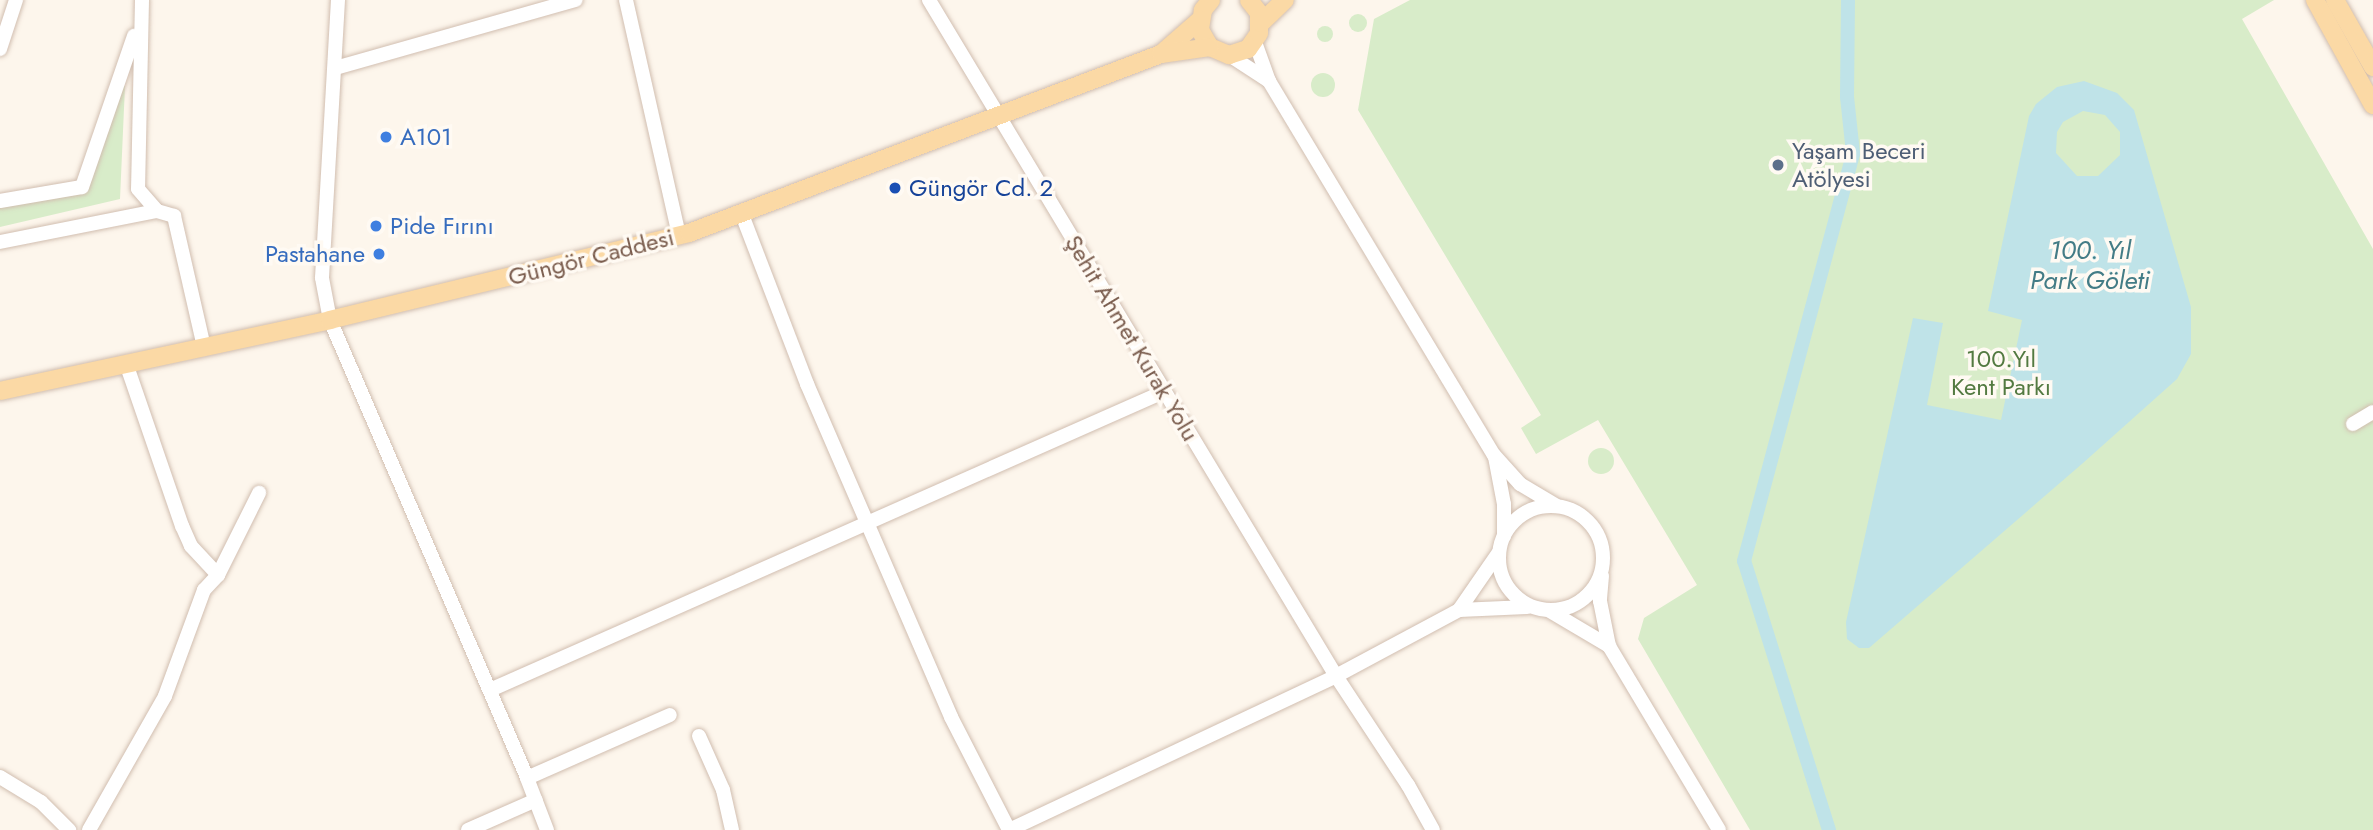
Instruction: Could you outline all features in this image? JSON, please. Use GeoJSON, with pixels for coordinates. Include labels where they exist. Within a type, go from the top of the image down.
{"type":"FeatureCollection","features":[{"type":"Feature","properties":{"kind":"main road"},"geometry":{"type":"LineString","coordinates":[[1249,0],[1261,23]]}},
{"type":"Feature","properties":{"kind":"main road"},"geometry":{"type":"LineString","coordinates":[[1203,8],[1210,47],[1229,55],[1255,42],[1261,23],[1284,0]]}},
{"type":"Feature","properties":{"kind":"main road"},"geometry":{"type":"LineString","coordinates":[[2315,0],[2373,105]]}},
{"type":"Feature","properties":{"kind":"main road"},"geometry":{"type":"LineString","coordinates":[[2335,0],[2373,67]]}},
{"type":"Feature","properties":{"kind":"main road","name":"Güngör Caddesi"},"geometry":{"type":"LineString","coordinates":[[1161,54],[1203,8]]}},
{"type":"Feature","properties":{"kind":"main road","name":"Güngör Caddesi"},"geometry":{"type":"LineString","coordinates":[[0,391],[127,366],[330,320],[679,235],[1000,117],[1161,54],[1210,47]]}},
{"type":"Feature","properties":{"kind":"street"},"geometry":{"type":"LineString","coordinates":[[0,49],[16,0]]}},
{"type":"Feature","properties":{"kind":"street"},"geometry":{"type":"LineString","coordinates":[[142,0],[138,189],[157,211]]}},
{"type":"Feature","properties":{"kind":"street"},"geometry":{"type":"LineString","coordinates":[[338,0],[322,278],[330,320],[490,690],[547,830]]}},
{"type":"Feature","properties":{"kind":"street"},"geometry":{"type":"LineString","coordinates":[[335,68],[576,0]]}},
{"type":"Feature","properties":{"kind":"street"},"geometry":{"type":"LineString","coordinates":[[626,0],[679,235]]}},
{"type":"Feature","properties":{"kind":"street","name":"Şehit Ahmet Kurak Yolu"},"geometry":{"type":"LineString","coordinates":[[929,0],[1336,677],[1408,785],[1433,830]]}},
{"type":"Feature","properties":{"kind":"street"},"geometry":{"type":"LineString","coordinates":[[0,201],[82,187],[141,15]]}},
{"type":"Feature","properties":{"kind":"street"},"geometry":{"type":"LineString","coordinates":[[1255,42],[1269,81],[1494,456],[1520,484],[1558,506],[1580,515],[1597,532],[1602,568],[1600,601],[1609,646],[1718,830]]}},
{"type":"Feature","properties":{"kind":"street"},"geometry":{"type":"LineString","coordinates":[[1229,55],[1269,81]]}},
{"type":"Feature","properties":{"kind":"street"},"geometry":{"type":"LineString","coordinates":[[0,242],[157,211],[174,216],[204,347]]}},
{"type":"Feature","properties":{"kind":"street"},"geometry":{"type":"LineString","coordinates":[[741,212],[807,384],[866,521],[951,717],[1009,830],[1336,677],[1459,610],[1532,607],[1550,611],[1609,646]]}},
{"type":"Feature","properties":{"kind":"street"},"geometry":{"type":"LineString","coordinates":[[127,366],[182,526],[191,546],[218,575]]}},
{"type":"Feature","properties":{"kind":"street"},"geometry":{"type":"LineString","coordinates":[[490,690],[866,521],[1164,392]]}},
{"type":"Feature","properties":{"kind":"street"},"geometry":{"type":"LineString","coordinates":[[2353,424],[2373,412]]}},
{"type":"Feature","properties":{"kind":"street"},"geometry":{"type":"LineString","coordinates":[[1459,610],[1499,552],[1503,536],[1504,504],[1494,456]]}},
{"type":"Feature","properties":{"kind":"street"},"geometry":{"type":"LineString","coordinates":[[89,830],[165,696],[204,590],[218,575],[259,493]]}},
{"type":"Feature","properties":{"kind":"street"},"geometry":{"type":"LineString","coordinates":[[1503,536],[1526,512],[1558,506]]}},
{"type":"Feature","properties":{"kind":"street"},"geometry":{"type":"LineString","coordinates":[[1499,552],[1506,584],[1532,607]]}},
{"type":"Feature","properties":{"kind":"street"},"geometry":{"type":"LineString","coordinates":[[1550,611],[1584,599],[1602,568]]}},
{"type":"Feature","properties":{"kind":"street"},"geometry":{"type":"LineString","coordinates":[[527,778],[670,715]]}},
{"type":"Feature","properties":{"kind":"street"},"geometry":{"type":"LineString","coordinates":[[699,736],[723,790],[732,830]]}},
{"type":"Feature","properties":{"kind":"street"},"geometry":{"type":"LineString","coordinates":[[0,778],[41,802],[69,830]]}},
{"type":"Feature","properties":{"kind":"street"},"geometry":{"type":"LineString","coordinates":[[468,830],[536,800]]}},
{"type":"Feature","properties":{"kind":"green space","name":"100.Yıl Kent Parkı"},"geometry":{"type":"Polygon","coordinates":[[[1410,0],[2274,0],[2242,19],[2373,249],[2373,830],[1750,830],[1638,639],[1644,618],[1697,585],[1598,420],[1536,454],[1521,428],[1541,415],[1358,110],[1374,19],[1410,0]]]}},
{"type":"Feature","properties":{"kind":"green space"},"geometry":{"type":"Polygon","coordinates":[[[1358,14],[1364,17],[1367,23],[1364,29],[1358,32],[1352,29],[1349,23],[1352,17],[1358,14]]]}},
{"type":"Feature","properties":{"kind":"green space"},"geometry":{"type":"Polygon","coordinates":[[[1322,26],[1328,26],[1333,34],[1331,40],[1322,42],[1317,37],[1317,31],[1322,26]]]}},
{"type":"Feature","properties":{"kind":"green space"},"geometry":{"type":"Polygon","coordinates":[[[1323,73],[1331,77],[1335,85],[1331,93],[1323,97],[1315,93],[1311,85],[1315,77],[1323,73]]]}},
{"type":"Feature","properties":{"kind":"green space"},"geometry":{"type":"Polygon","coordinates":[[[116,86],[125,86],[120,199],[0,227],[0,200],[85,181],[116,86]]]}},
{"type":"Feature","properties":{"kind":"green space"},"geometry":{"type":"Polygon","coordinates":[[[1601,448],[1611,451],[1614,461],[1611,471],[1601,474],[1591,471],[1588,461],[1591,451],[1601,448]]]}},
{"type":"Feature","properties":{"kind":"water","name":"100. Yıl Park Göleti"},"geometry":{"type":"Polygon","coordinates":[[[2084,81],[2117,93],[2134,110],[2191,307],[2191,354],[2177,379],[2083,463],[1869,648],[1859,648],[1847,639],[1846,622],[1913,318],[1943,323],[1927,405],[2001,420],[2022,320],[1988,311],[2029,116],[2036,104],[2057,87],[2084,81]],[[2083,111],[2063,122],[2057,132],[2056,153],[2077,176],[2098,176],[2120,155],[2120,132],[2105,115],[2083,111]]]}},
{"type":"Feature","properties":{"kind":"waterway"},"geometry":{"type":"LineString","coordinates":[[1829,830],[1744,561],[1853,153],[1847,97],[1848,0]]}},
{"type":"Feature","properties":{"kind":"place","name":"A101"},"geometry":{"type":"Point","coordinates":[386,137]}},
{"type":"Feature","properties":{"kind":"place","name":"Yaşam Beceri Atölyesi"},"geometry":{"type":"Point","coordinates":[1778,165]}},
{"type":"Feature","properties":{"kind":"place","name":"Güngör Cd. 2"},"geometry":{"type":"Point","coordinates":[895,188]}},
{"type":"Feature","properties":{"kind":"place","name":"Pide Fırını"},"geometry":{"type":"Point","coordinates":[376,226]}},
{"type":"Feature","properties":{"kind":"place","name":"Pastahane"},"geometry":{"type":"Point","coordinates":[379,254]}}]}
